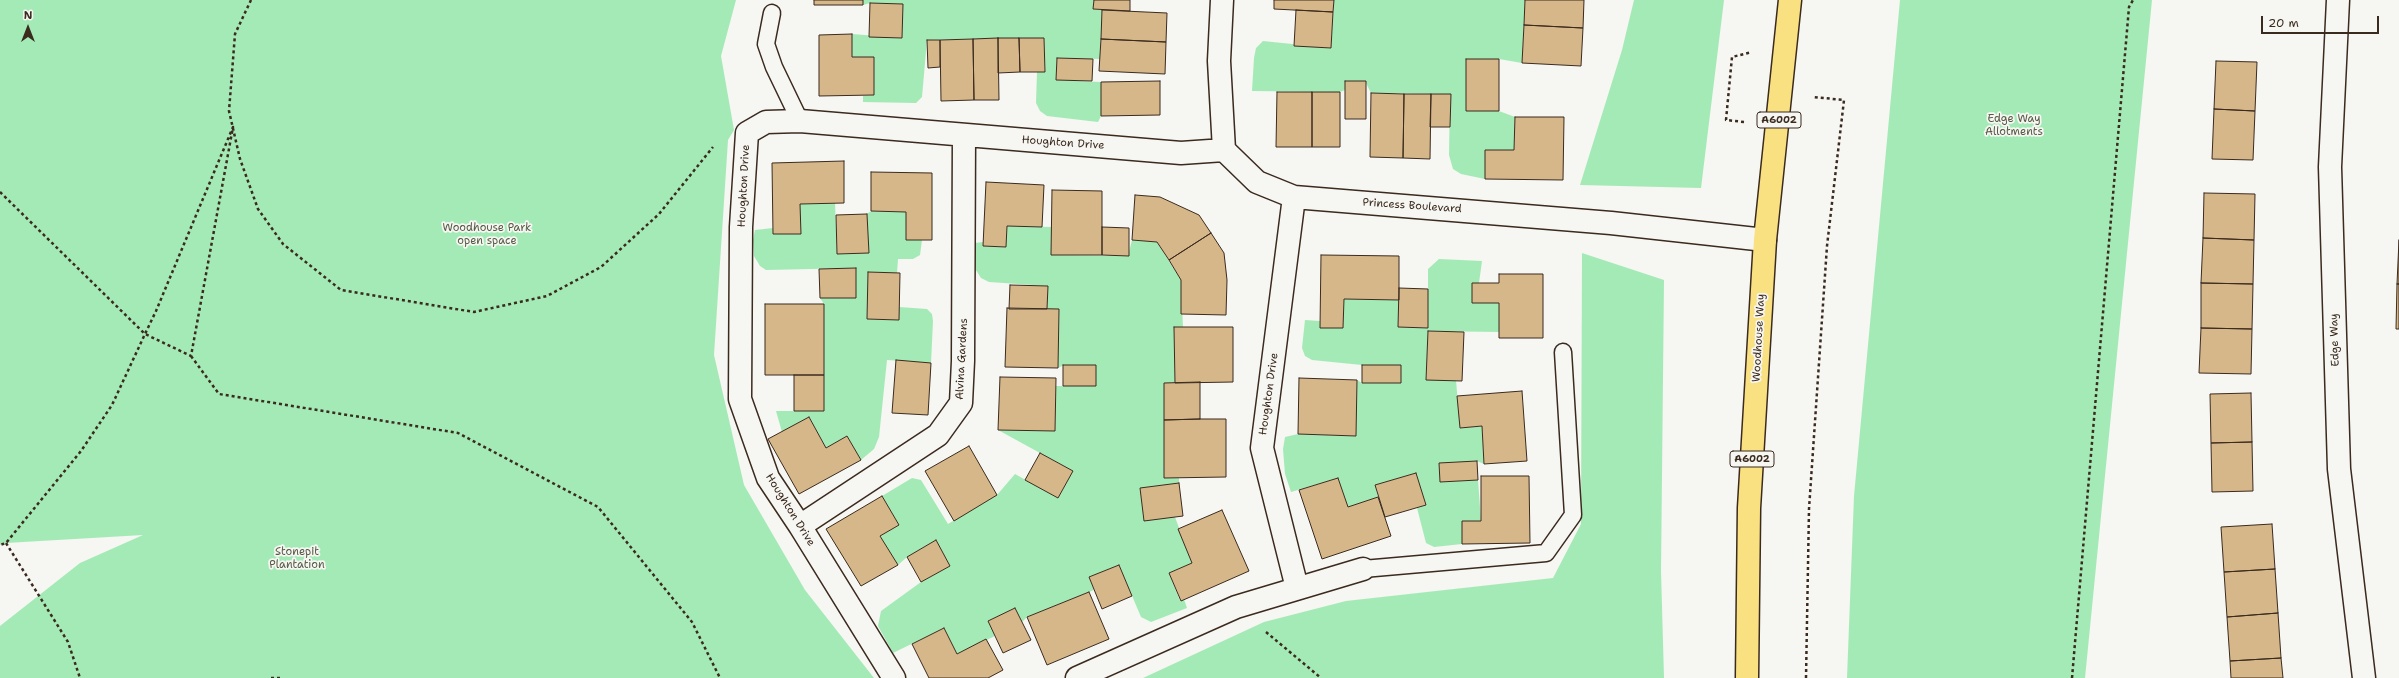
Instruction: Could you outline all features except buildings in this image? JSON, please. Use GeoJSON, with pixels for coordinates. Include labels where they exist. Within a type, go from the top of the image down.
{"type":"FeatureCollection","features":[{"type":"Feature","properties":{"kind":"main road","name":"Woodhouse Way"},"geometry":{"type":"LineString","coordinates":[[1748,678],[1749,508],[1765,240],[1790,0]]}},
{"type":"Feature","properties":{"kind":"street"},"geometry":{"type":"LineString","coordinates":[[1222,0],[1220,61],[1224,150]]}},
{"type":"Feature","properties":{"kind":"street","name":"Edge Way"},"geometry":{"type":"LineString","coordinates":[[2338,0],[2330,167],[2339,469],[2364,678]]}},
{"type":"Feature","properties":{"kind":"street","name":"Houghton Drive"},"geometry":{"type":"LineString","coordinates":[[894,678],[800,526],[768,478],[740,399],[741,227],[747,133],[766,122],[800,121],[964,136],[1181,153],[1224,150]]}},
{"type":"Feature","properties":{"kind":"street","name":"Alvina Gardens"},"geometry":{"type":"LineString","coordinates":[[800,526],[938,435],[961,403],[963,361],[964,136]]}},
{"type":"Feature","properties":{"kind":"street","name":"Princess Boulevard"},"geometry":{"type":"LineString","coordinates":[[1224,150],[1257,182],[1294,197],[1604,222],[1765,240]]}},
{"type":"Feature","properties":{"kind":"street","name":"Houghton Drive"},"geometry":{"type":"LineString","coordinates":[[1294,197],[1262,448],[1297,588]]}},
{"type":"Feature","properties":{"kind":"street"},"geometry":{"type":"LineString","coordinates":[[1077,678],[1236,607],[1363,569]]}},
{"type":"Feature","properties":{"kind":"lane"},"geometry":{"type":"LineString","coordinates":[[772,13],[766,44],[774,67],[800,121]]}},
{"type":"Feature","properties":{"kind":"lane"},"geometry":{"type":"LineString","coordinates":[[1363,569],[1546,553],[1573,515],[1563,352]]}},
{"type":"Feature","properties":{"kind":"path"},"geometry":{"type":"LineString","coordinates":[[251,0],[235,34],[229,111],[240,159],[258,209],[282,244],[341,290],[474,312],[547,296],[601,267],[659,214],[716,144],[734,130],[747,133]]}},
{"type":"Feature","properties":{"kind":"path"},"geometry":{"type":"LineString","coordinates":[[2072,678],[2129,7],[2133,0]]}},
{"type":"Feature","properties":{"kind":"path"},"geometry":{"type":"LineString","coordinates":[[1726,120],[1732,57],[1749,52],[1785,54]]}},
{"type":"Feature","properties":{"kind":"path"},"geometry":{"type":"LineString","coordinates":[[1806,678],[1810,493],[1826,246],[1844,100]]}},
{"type":"Feature","properties":{"kind":"path"},"geometry":{"type":"LineString","coordinates":[[0,545],[6,543],[81,452],[112,405],[145,334],[232,126]]}},
{"type":"Feature","properties":{"kind":"path"},"geometry":{"type":"LineString","coordinates":[[191,356],[232,126]]}},
{"type":"Feature","properties":{"kind":"path"},"geometry":{"type":"LineString","coordinates":[[0,192],[145,334],[191,356],[219,394],[458,433],[598,507],[692,622],[720,678]]}},
{"type":"Feature","properties":{"kind":"path"},"geometry":{"type":"LineString","coordinates":[[6,543],[68,642],[80,678]]}},
{"type":"Feature","properties":{"kind":"path"},"geometry":{"type":"LineString","coordinates":[[1236,607],[1321,678]]}},
{"type":"Feature","properties":{"kind":"path"},"geometry":{"type":"LineString","coordinates":[[271,678],[280,678]]}},
{"type":"Feature","properties":{"kind":"green space","name":"Woodhouse Park open space"},"geometry":{"type":"Polygon","coordinates":[[[0,0],[736,0],[721,56],[734,130],[728,140],[714,355],[744,485],[805,590],[874,678],[0,678],[0,626],[80,563],[143,535],[6,543],[0,545],[0,0]]]}},
{"type":"Feature","properties":{"kind":"green space"},"geometry":{"type":"Polygon","coordinates":[[[863,0],[1094,0],[1093,9],[1102,10],[1100,59],[1057,58],[1056,80],[1101,82],[1101,116],[1098,122],[1047,116],[1040,111],[1036,103],[1037,72],[1045,72],[1044,38],[927,40],[922,97],[916,103],[863,102],[863,96],[874,95],[874,58],[852,57],[852,34],[902,38],[903,4],[870,3],[863,5],[863,0]]]}},
{"type":"Feature","properties":{"kind":"green space"},"geometry":{"type":"Polygon","coordinates":[[[1334,0],[1525,0],[1522,63],[1499,59],[1466,60],[1466,111],[1499,111],[1515,117],[1514,150],[1486,150],[1485,179],[1461,174],[1453,169],[1449,155],[1450,94],[1371,93],[1365,81],[1345,81],[1345,90],[1340,92],[1252,91],[1256,48],[1263,41],[1331,48],[1334,0]]]}},
{"type":"Feature","properties":{"kind":"green space"},"geometry":{"type":"Polygon","coordinates":[[[1634,0],[1724,0],[1701,188],[1580,185],[1622,50],[1634,0]]]}},
{"type":"Feature","properties":{"kind":"green space","name":"Edge Way Allotments"},"geometry":{"type":"Polygon","coordinates":[[[1900,0],[2152,0],[2085,678],[1847,678],[1854,496],[1900,0]]]}},
{"type":"Feature","properties":{"kind":"green space"},"geometry":{"type":"Polygon","coordinates":[[[835,203],[837,254],[868,253],[867,214],[871,211],[906,212],[906,240],[922,240],[920,255],[913,259],[898,259],[897,273],[868,272],[867,319],[899,320],[899,307],[927,309],[932,314],[933,321],[931,363],[887,360],[879,437],[874,449],[861,460],[847,436],[826,448],[809,417],[782,432],[776,411],[824,411],[824,304],[820,298],[856,297],[856,268],[766,270],[760,266],[754,256],[753,240],[755,230],[773,228],[773,234],[800,234],[800,204],[835,203]]]}},
{"type":"Feature","properties":{"kind":"green space"},"geometry":{"type":"Polygon","coordinates":[[[1007,226],[1052,227],[1051,255],[1128,256],[1132,240],[1157,242],[1181,280],[1183,327],[1174,327],[1175,383],[1164,383],[1164,478],[1179,477],[1179,483],[1140,488],[1144,520],[1175,517],[1192,563],[1169,573],[1180,601],[1184,599],[1187,608],[1151,622],[1141,617],[1119,565],[1089,577],[1094,590],[1027,617],[1022,622],[1015,608],[988,621],[995,636],[957,654],[944,628],[893,653],[878,626],[881,611],[921,582],[950,566],[936,540],[907,557],[898,565],[880,536],[899,525],[882,496],[912,478],[921,480],[948,524],[997,495],[1015,474],[1058,498],[1073,471],[998,430],[1055,431],[1056,386],[1096,386],[1096,365],[1064,365],[1058,368],[1059,310],[1047,309],[1048,286],[989,282],[981,278],[974,267],[975,243],[983,242],[983,246],[1006,247],[1007,226]]]}},
{"type":"Feature","properties":{"kind":"green space"},"geometry":{"type":"Polygon","coordinates":[[[1582,253],[1664,280],[1661,571],[1664,678],[1143,678],[1264,622],[1346,601],[1553,578],[1581,524],[1582,253]]]}},
{"type":"Feature","properties":{"kind":"green space"},"geometry":{"type":"Polygon","coordinates":[[[1439,259],[1482,261],[1479,283],[1473,303],[1499,303],[1499,332],[1428,331],[1426,380],[1456,380],[1460,428],[1482,426],[1484,464],[1477,461],[1439,464],[1440,482],[1478,480],[1481,521],[1463,521],[1462,544],[1434,547],[1426,543],[1417,508],[1426,505],[1416,473],[1375,485],[1378,497],[1348,507],[1338,478],[1291,492],[1285,474],[1283,449],[1285,437],[1298,434],[1356,436],[1357,380],[1362,383],[1401,383],[1401,365],[1362,365],[1312,360],[1305,356],[1302,348],[1305,320],[1320,321],[1320,328],[1343,328],[1344,299],[1399,300],[1398,327],[1428,328],[1428,269],[1439,259]]]}},
{"type":"Feature","properties":{"kind":"park label","name":"Stonepit Plantation"},"geometry":{"type":"Point","coordinates":[297,558]}}]}
